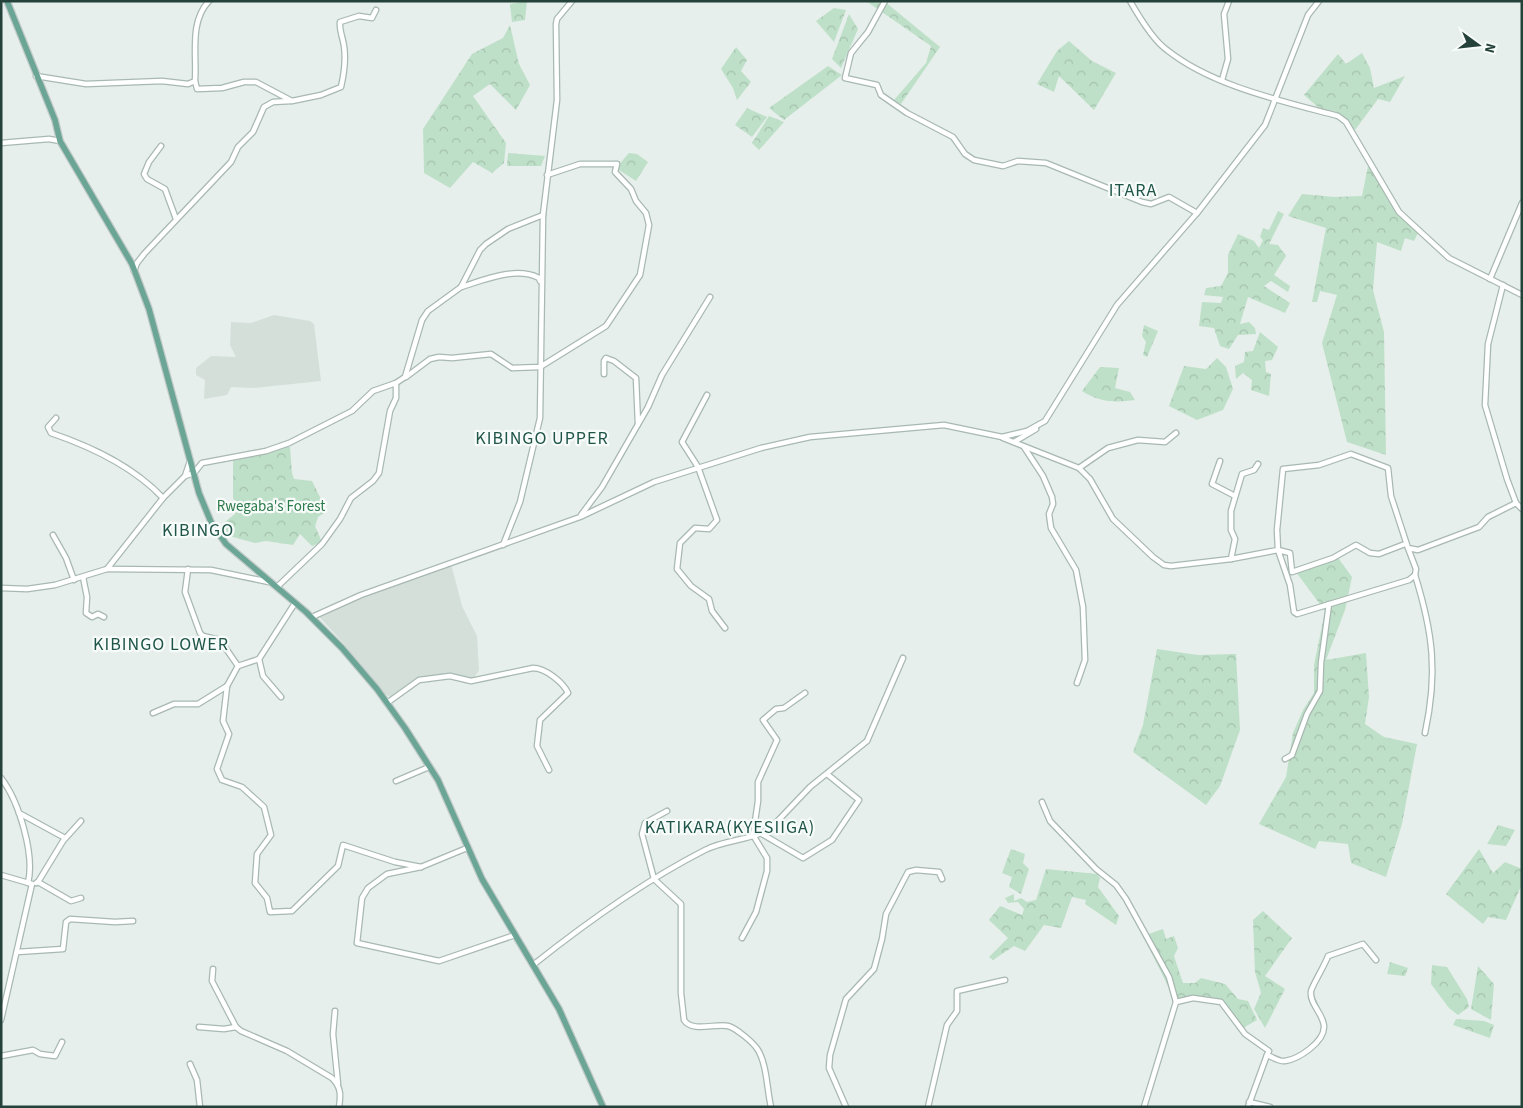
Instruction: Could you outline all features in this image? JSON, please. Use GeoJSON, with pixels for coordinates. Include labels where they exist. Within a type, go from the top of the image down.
{"type":"FeatureCollection","features":[{"type":"Feature","properties":{"kind":"main road"},"geometry":{"type":"LineString","coordinates":[[7,2],[59,132],[60,141],[123,246],[149,309],[204,508],[218,534],[238,555],[312,617],[342,648],[387,703],[438,780],[467,848],[559,1009],[604,1107]]}},
{"type":"Feature","properties":{"kind":"street"},"geometry":{"type":"LineString","coordinates":[[503,545],[520,502],[530,465],[540,414],[543,215],[546,175],[556,100],[556,21],[572,1]]}},
{"type":"Feature","properties":{"kind":"street"},"geometry":{"type":"LineString","coordinates":[[885,1],[868,32],[851,53],[845,78],[877,84],[880,93],[886,98],[938,131],[952,137],[968,157],[978,162],[1003,166],[1018,161],[1046,163],[1142,202],[1150,204],[1169,197],[1197,213]]}},
{"type":"Feature","properties":{"kind":"street"},"geometry":{"type":"LineString","coordinates":[[1130,1],[1165,49],[1192,67],[1276,99],[1338,116],[1346,122],[1399,212],[1448,258],[1522,295]]}},
{"type":"Feature","properties":{"kind":"street"},"geometry":{"type":"LineString","coordinates":[[1222,80],[1228,59],[1224,14],[1229,1]]}},
{"type":"Feature","properties":{"kind":"street"},"geometry":{"type":"LineString","coordinates":[[1014,442],[1045,421],[1117,305],[1197,213],[1265,125],[1305,23],[1319,1]]}},
{"type":"Feature","properties":{"kind":"street"},"geometry":{"type":"LineString","coordinates":[[197,89],[195,81],[195,38],[201,10],[206,2]]}},
{"type":"Feature","properties":{"kind":"street"},"geometry":{"type":"LineString","coordinates":[[134,272],[137,263],[231,162],[238,147],[253,132],[264,107],[273,102],[292,101],[321,95],[341,87],[345,56],[340,22],[359,16],[372,18],[376,10]]}},
{"type":"Feature","properties":{"kind":"street"},"geometry":{"type":"LineString","coordinates":[[36,76],[86,84],[162,81],[188,84],[197,89],[222,88],[244,82],[256,82],[292,101]]}},
{"type":"Feature","properties":{"kind":"street"},"geometry":{"type":"LineString","coordinates":[[188,84],[195,81]]}},
{"type":"Feature","properties":{"kind":"street"},"geometry":{"type":"LineString","coordinates":[[1,142],[49,139],[60,141]]}},
{"type":"Feature","properties":{"kind":"street"},"geometry":{"type":"LineString","coordinates":[[161,146],[149,162],[144,174],[147,179],[166,190],[176,219]]}},
{"type":"Feature","properties":{"kind":"street"},"geometry":{"type":"LineString","coordinates":[[107,569],[163,498],[185,476],[194,473],[199,465],[207,461],[266,451],[289,443],[352,411],[373,390],[396,383],[430,359],[491,354],[512,368],[540,367],[608,323],[640,275],[649,225],[646,213],[636,201],[631,189],[616,172],[617,164],[584,164],[546,175]]}},
{"type":"Feature","properties":{"kind":"street"},"geometry":{"type":"LineString","coordinates":[[1490,279],[1522,202]]}},
{"type":"Feature","properties":{"kind":"street"},"geometry":{"type":"LineString","coordinates":[[461,287],[480,250],[486,244],[508,230],[543,215]]}},
{"type":"Feature","properties":{"kind":"street"},"geometry":{"type":"LineString","coordinates":[[406,377],[425,315],[436,304],[461,287],[519,273],[539,278],[541,285]]}},
{"type":"Feature","properties":{"kind":"street"},"geometry":{"type":"LineString","coordinates":[[1503,286],[1488,344],[1484,405],[1516,503],[1522,509]]}},
{"type":"Feature","properties":{"kind":"street"},"geometry":{"type":"LineString","coordinates":[[580,517],[602,487],[648,407],[658,380],[710,297]]}},
{"type":"Feature","properties":{"kind":"street"},"geometry":{"type":"LineString","coordinates":[[604,374],[604,361],[606,358],[614,360],[636,378],[638,425]]}},
{"type":"Feature","properties":{"kind":"street"},"geometry":{"type":"LineString","coordinates":[[1,588],[33,588],[74,580],[107,569],[188,568],[237,574],[274,584],[322,544],[340,519],[351,498],[373,481],[379,473],[390,411],[396,398],[396,383]]}},
{"type":"Feature","properties":{"kind":"street"},"geometry":{"type":"LineString","coordinates":[[706,396],[682,442],[698,467],[717,520],[709,529],[695,528],[680,542],[677,569],[691,586],[709,599],[712,611],[725,628]]}},
{"type":"Feature","properties":{"kind":"street"},"geometry":{"type":"LineString","coordinates":[[56,418],[48,427],[51,433],[91,448],[124,466],[163,498]]}},
{"type":"Feature","properties":{"kind":"street"},"geometry":{"type":"LineString","coordinates":[[312,617],[361,595],[580,517],[654,482],[761,448],[810,437],[944,425],[1002,437],[1079,468],[1090,479],[1114,519],[1164,565],[1178,566],[1278,550],[1290,553],[1292,572],[1334,558],[1356,545],[1370,553],[1378,554],[1406,546],[1418,550],[1479,527],[1488,517],[1516,503]]}},
{"type":"Feature","properties":{"kind":"street"},"geometry":{"type":"LineString","coordinates":[[1002,437],[1038,427]]}},
{"type":"Feature","properties":{"kind":"street"},"geometry":{"type":"LineString","coordinates":[[1079,468],[1108,448],[1138,440],[1165,442],[1176,434]]}},
{"type":"Feature","properties":{"kind":"street"},"geometry":{"type":"LineString","coordinates":[[1023,446],[1043,476],[1052,497],[1053,504],[1049,514],[1051,528],[1076,570],[1083,607],[1085,660],[1077,683]]}},
{"type":"Feature","properties":{"kind":"street"},"geometry":{"type":"LineString","coordinates":[[1415,574],[1408,580],[1295,613],[1290,585],[1278,550],[1277,530],[1282,469],[1319,465],[1351,454],[1388,468],[1392,496],[1406,546],[1416,570],[1415,574],[1432,642],[1431,663],[1434,678],[1425,733]]}},
{"type":"Feature","properties":{"kind":"street"},"geometry":{"type":"LineString","coordinates":[[185,476],[190,459]]}},
{"type":"Feature","properties":{"kind":"street"},"geometry":{"type":"LineString","coordinates":[[1220,461],[1212,484],[1235,496]]}},
{"type":"Feature","properties":{"kind":"street"},"geometry":{"type":"LineString","coordinates":[[1231,559],[1235,539],[1231,530],[1230,514],[1235,496],[1242,474],[1254,470],[1258,464]]}},
{"type":"Feature","properties":{"kind":"street"},"geometry":{"type":"LineString","coordinates":[[53,534],[66,558],[74,580]]}},
{"type":"Feature","properties":{"kind":"street"},"geometry":{"type":"LineString","coordinates":[[188,568],[186,595],[200,633],[203,636],[220,640],[238,666]]}},
{"type":"Feature","properties":{"kind":"street"},"geometry":{"type":"LineString","coordinates":[[83,577],[87,597],[86,613],[92,617],[98,614],[104,617]]}},
{"type":"Feature","properties":{"kind":"street"},"geometry":{"type":"LineString","coordinates":[[295,603],[259,659],[238,666],[227,686],[223,721],[229,734],[217,771],[224,782],[247,790],[266,812],[271,835],[256,854],[255,883],[267,899],[271,913],[292,911],[338,866],[343,845],[395,862],[421,867]]}},
{"type":"Feature","properties":{"kind":"street"},"geometry":{"type":"LineString","coordinates":[[1285,759],[1292,755],[1307,714],[1320,691],[1320,663],[1329,604]]}},
{"type":"Feature","properties":{"kind":"street"},"geometry":{"type":"LineString","coordinates":[[534,965],[574,933],[654,879],[706,849],[762,834],[770,829],[810,787],[868,740],[903,658]]}},
{"type":"Feature","properties":{"kind":"street"},"geometry":{"type":"LineString","coordinates":[[259,659],[263,676],[281,697]]}},
{"type":"Feature","properties":{"kind":"street"},"geometry":{"type":"LineString","coordinates":[[387,703],[420,680],[451,676],[471,681],[533,668],[541,669],[564,687],[568,693],[540,720],[537,746],[549,770]]}},
{"type":"Feature","properties":{"kind":"street"},"geometry":{"type":"LineString","coordinates":[[153,713],[174,704],[198,704],[227,686]]}},
{"type":"Feature","properties":{"kind":"street"},"geometry":{"type":"LineString","coordinates":[[742,938],[756,912],[767,871],[767,858],[753,835],[758,801],[758,782],[777,740],[764,718],[776,708],[784,708],[805,693]]}},
{"type":"Feature","properties":{"kind":"street"},"geometry":{"type":"LineString","coordinates":[[396,781],[429,767]]}},
{"type":"Feature","properties":{"kind":"street"},"geometry":{"type":"LineString","coordinates":[[762,834],[803,858],[832,840],[859,800],[826,774]]}},
{"type":"Feature","properties":{"kind":"street"},"geometry":{"type":"LineString","coordinates":[[1,1020],[30,884],[29,865],[19,813],[12,794],[2,781]]}},
{"type":"Feature","properties":{"kind":"street"},"geometry":{"type":"LineString","coordinates":[[1042,802],[1050,821],[1096,869],[1116,885],[1126,899],[1169,977],[1176,1002],[1144,1107]]}},
{"type":"Feature","properties":{"kind":"street"},"geometry":{"type":"LineString","coordinates":[[667,812],[645,823],[642,834],[654,879],[681,904],[681,993],[684,1020],[693,1026],[728,1026],[755,1047],[759,1051],[771,1107]]}},
{"type":"Feature","properties":{"kind":"street"},"geometry":{"type":"LineString","coordinates":[[19,813],[65,838]]}},
{"type":"Feature","properties":{"kind":"street"},"geometry":{"type":"LineString","coordinates":[[38,882],[65,838],[81,821]]}},
{"type":"Feature","properties":{"kind":"street"},"geometry":{"type":"LineString","coordinates":[[467,848],[421,867],[387,874],[365,891],[357,933],[358,944],[439,961],[515,935]]}},
{"type":"Feature","properties":{"kind":"street"},"geometry":{"type":"LineString","coordinates":[[846,1107],[828,1064],[846,999],[874,969],[882,940],[886,914],[908,872],[916,870],[939,872],[942,879]]}},
{"type":"Feature","properties":{"kind":"street"},"geometry":{"type":"LineString","coordinates":[[1,875],[30,884],[38,882],[71,900],[81,898]]}},
{"type":"Feature","properties":{"kind":"street"},"geometry":{"type":"LineString","coordinates":[[17,952],[63,949],[66,922],[70,918],[110,922],[133,921]]}},
{"type":"Feature","properties":{"kind":"street"},"geometry":{"type":"LineString","coordinates":[[1267,1055],[1279,1061],[1287,1061],[1313,1045],[1320,1037],[1323,1022],[1312,999],[1311,991],[1329,955],[1363,944],[1376,960]]}},
{"type":"Feature","properties":{"kind":"street"},"geometry":{"type":"LineString","coordinates":[[213,969],[212,981],[236,1027],[287,1051],[332,1078],[338,1084]]}},
{"type":"Feature","properties":{"kind":"street"},"geometry":{"type":"LineString","coordinates":[[928,1107],[947,1025],[957,1011],[957,991],[1005,980]]}},
{"type":"Feature","properties":{"kind":"street"},"geometry":{"type":"LineString","coordinates":[[1176,1002],[1193,998],[1221,1002],[1245,1034],[1269,1051],[1248,1104],[1270,1107]]}},
{"type":"Feature","properties":{"kind":"street"},"geometry":{"type":"LineString","coordinates":[[334,1011],[333,1034],[341,1096],[339,1107]]}},
{"type":"Feature","properties":{"kind":"street"},"geometry":{"type":"LineString","coordinates":[[199,1027],[224,1029],[236,1027]]}},
{"type":"Feature","properties":{"kind":"street"},"geometry":{"type":"LineString","coordinates":[[1,1056],[33,1050],[40,1054],[54,1056],[62,1042]]}},
{"type":"Feature","properties":{"kind":"street"},"geometry":{"type":"LineString","coordinates":[[190,1064],[197,1080],[200,1107]]}},
{"type":"Feature","properties":{"kind":"shaded area"},"geometry":{"type":"Polygon","coordinates":[[[274,315],[310,321],[314,324],[321,381],[254,388],[231,387],[227,395],[204,399],[205,380],[196,375],[196,368],[211,356],[236,357],[230,345],[231,322],[251,323],[274,315]]]}},
{"type":"Feature","properties":{"kind":"shaded area"},"geometry":{"type":"Polygon","coordinates":[[[451,564],[462,606],[477,636],[479,670],[473,680],[454,674],[423,680],[410,691],[393,699],[378,689],[345,645],[316,613],[451,564]]]}},
{"type":"Feature","properties":{"kind":"green space"},"geometry":{"type":"Polygon","coordinates":[[[527,1],[525,20],[512,22],[510,4],[527,1]]]}},
{"type":"Feature","properties":{"kind":"green space"},"geometry":{"type":"Polygon","coordinates":[[[866,1],[884,1],[940,47],[901,104],[894,100],[926,63],[931,46],[866,1]]]}},
{"type":"Feature","properties":{"kind":"green space"},"geometry":{"type":"Polygon","coordinates":[[[834,8],[846,10],[834,42],[816,21],[834,8]]]}},
{"type":"Feature","properties":{"kind":"green space"},"geometry":{"type":"Polygon","coordinates":[[[849,14],[858,29],[841,68],[832,59],[849,14]]]}},
{"type":"Feature","properties":{"kind":"green space"},"geometry":{"type":"Polygon","coordinates":[[[510,25],[519,64],[530,85],[516,110],[490,84],[473,96],[506,143],[504,163],[492,173],[473,162],[450,188],[424,173],[423,129],[472,54],[503,38],[510,25]]]}},
{"type":"Feature","properties":{"kind":"green space"},"geometry":{"type":"Polygon","coordinates":[[[1069,41],[1092,61],[1116,73],[1094,110],[1059,76],[1054,92],[1037,84],[1057,51],[1069,41]]]}},
{"type":"Feature","properties":{"kind":"green space"},"geometry":{"type":"Polygon","coordinates":[[[736,47],[747,60],[741,71],[751,82],[737,100],[733,88],[721,69],[736,47]]]}},
{"type":"Feature","properties":{"kind":"green space"},"geometry":{"type":"Polygon","coordinates":[[[1362,53],[1370,68],[1374,88],[1405,76],[1390,102],[1378,99],[1355,130],[1335,111],[1319,108],[1304,95],[1338,54],[1346,64],[1362,53]]]}},
{"type":"Feature","properties":{"kind":"green space"},"geometry":{"type":"Polygon","coordinates":[[[828,66],[842,75],[784,120],[769,108],[828,66]]]}},
{"type":"Feature","properties":{"kind":"green space"},"geometry":{"type":"Polygon","coordinates":[[[747,108],[767,117],[752,137],[735,125],[747,108]]]}},
{"type":"Feature","properties":{"kind":"green space"},"geometry":{"type":"Polygon","coordinates":[[[769,116],[784,122],[759,150],[752,143],[769,116]]]}},
{"type":"Feature","properties":{"kind":"green space"},"geometry":{"type":"Polygon","coordinates":[[[508,153],[545,156],[541,166],[507,166],[508,153]]]}},
{"type":"Feature","properties":{"kind":"green space"},"geometry":{"type":"Polygon","coordinates":[[[629,153],[637,154],[648,162],[636,181],[616,168],[629,153]]]}},
{"type":"Feature","properties":{"kind":"green space"},"geometry":{"type":"Polygon","coordinates":[[[1368,166],[1374,168],[1398,211],[1419,231],[1414,241],[1405,238],[1401,251],[1377,242],[1373,290],[1384,332],[1386,455],[1347,442],[1322,343],[1337,295],[1320,291],[1317,302],[1312,302],[1326,228],[1288,216],[1302,194],[1334,197],[1362,196],[1368,166]]]}},
{"type":"Feature","properties":{"kind":"green space"},"geometry":{"type":"Polygon","coordinates":[[[1278,211],[1284,214],[1269,244],[1278,245],[1286,256],[1274,275],[1290,286],[1288,292],[1271,281],[1264,286],[1290,303],[1285,313],[1248,297],[1240,324],[1249,322],[1255,328],[1256,334],[1238,335],[1229,349],[1220,346],[1214,328],[1199,326],[1202,302],[1221,303],[1223,297],[1204,295],[1206,288],[1221,286],[1228,273],[1228,255],[1238,234],[1254,241],[1259,248],[1263,240],[1260,237],[1263,228],[1269,230],[1278,211]]]}},
{"type":"Feature","properties":{"kind":"green space"},"geometry":{"type":"Polygon","coordinates":[[[1144,325],[1158,331],[1147,357],[1143,355],[1146,342],[1142,336],[1144,325]]]}},
{"type":"Feature","properties":{"kind":"green space"},"geometry":{"type":"Polygon","coordinates":[[[1260,332],[1278,347],[1272,360],[1265,361],[1266,372],[1271,374],[1269,396],[1251,390],[1252,380],[1243,373],[1236,379],[1235,366],[1244,362],[1245,352],[1253,351],[1260,332]]]}},
{"type":"Feature","properties":{"kind":"green space"},"geometry":{"type":"Polygon","coordinates":[[[1217,358],[1226,367],[1233,389],[1223,410],[1197,420],[1169,406],[1184,366],[1206,369],[1217,358]]]}},
{"type":"Feature","properties":{"kind":"green space"},"geometry":{"type":"Polygon","coordinates":[[[1100,367],[1119,368],[1115,388],[1130,392],[1135,400],[1107,401],[1082,391],[1100,367]]]}},
{"type":"Feature","properties":{"kind":"green space","name":"Rwegaba's Forest"},"geometry":{"type":"Polygon","coordinates":[[[279,447],[290,447],[294,479],[312,481],[327,511],[318,517],[315,526],[322,542],[312,546],[300,534],[293,545],[266,541],[255,543],[229,536],[221,525],[235,514],[237,503],[233,498],[233,459],[265,454],[279,447]]]}},
{"type":"Feature","properties":{"kind":"green space"},"geometry":{"type":"Polygon","coordinates":[[[1336,555],[1352,577],[1345,610],[1326,660],[1366,653],[1369,697],[1365,724],[1384,737],[1417,744],[1402,824],[1386,877],[1351,863],[1348,844],[1319,841],[1315,849],[1259,824],[1286,777],[1293,733],[1303,710],[1314,693],[1314,665],[1325,611],[1296,572],[1336,555]]]}},
{"type":"Feature","properties":{"kind":"green space"},"geometry":{"type":"Polygon","coordinates":[[[1157,649],[1198,655],[1236,654],[1240,730],[1220,786],[1206,805],[1133,752],[1143,725],[1157,649]]]}},
{"type":"Feature","properties":{"kind":"green space"},"geometry":{"type":"Polygon","coordinates":[[[1498,825],[1515,830],[1506,846],[1487,844],[1498,825]]]}},
{"type":"Feature","properties":{"kind":"green space"},"geometry":{"type":"Polygon","coordinates":[[[1011,849],[1025,854],[1023,863],[1029,869],[1021,894],[1009,887],[1012,877],[1002,873],[1011,849]]]}},
{"type":"Feature","properties":{"kind":"green space"},"geometry":{"type":"Polygon","coordinates":[[[1479,849],[1493,873],[1505,862],[1522,869],[1522,884],[1506,920],[1488,917],[1483,924],[1446,894],[1479,849]]]}},
{"type":"Feature","properties":{"kind":"green space"},"geometry":{"type":"Polygon","coordinates":[[[1046,869],[1097,874],[1100,878],[1098,887],[1119,916],[1116,925],[1085,904],[1086,900],[1072,897],[1061,928],[1044,925],[1025,951],[1014,946],[993,960],[989,957],[1008,938],[989,920],[1000,906],[1022,915],[1024,909],[1018,902],[1008,903],[1005,898],[1014,894],[1014,901],[1021,898],[1027,902],[1036,900],[1046,869]]]}},
{"type":"Feature","properties":{"kind":"green space"},"geometry":{"type":"Polygon","coordinates":[[[1263,911],[1292,938],[1265,976],[1285,989],[1265,1028],[1254,1009],[1261,993],[1255,972],[1253,920],[1263,911]]]}},
{"type":"Feature","properties":{"kind":"green space"},"geometry":{"type":"Polygon","coordinates":[[[1163,929],[1166,939],[1174,936],[1178,948],[1174,956],[1183,983],[1195,983],[1201,978],[1225,984],[1238,999],[1248,1001],[1257,1020],[1238,1031],[1226,1006],[1215,999],[1202,998],[1176,1002],[1143,936],[1163,929]]]}},
{"type":"Feature","properties":{"kind":"green space"},"geometry":{"type":"Polygon","coordinates":[[[1390,962],[1408,968],[1405,976],[1387,974],[1390,962]]]}},
{"type":"Feature","properties":{"kind":"green space"},"geometry":{"type":"Polygon","coordinates":[[[1432,965],[1447,967],[1467,999],[1469,1007],[1458,1015],[1449,1008],[1431,984],[1432,965]]]}},
{"type":"Feature","properties":{"kind":"green space"},"geometry":{"type":"Polygon","coordinates":[[[1478,966],[1494,984],[1491,1020],[1471,1009],[1478,966]]]}},
{"type":"Feature","properties":{"kind":"green space"},"geometry":{"type":"Polygon","coordinates":[[[1456,1019],[1484,1021],[1494,1025],[1490,1038],[1453,1025],[1456,1019]]]}},
{"type":"Feature","properties":{"kind":"district","name":"ITARA"},"geometry":{"type":"Point","coordinates":[1133,190]}},
{"type":"Feature","properties":{"kind":"district","name":"KIBINGO UPPER"},"geometry":{"type":"Point","coordinates":[542,438]}},
{"type":"Feature","properties":{"kind":"district","name":"KIBINGO"},"geometry":{"type":"Point","coordinates":[198,530]}},
{"type":"Feature","properties":{"kind":"district","name":"KIBINGO LOWER"},"geometry":{"type":"Point","coordinates":[161,644]}},
{"type":"Feature","properties":{"kind":"district","name":"KATIKARA(KYESIIGA)"},"geometry":{"type":"Point","coordinates":[730,827]}}]}
